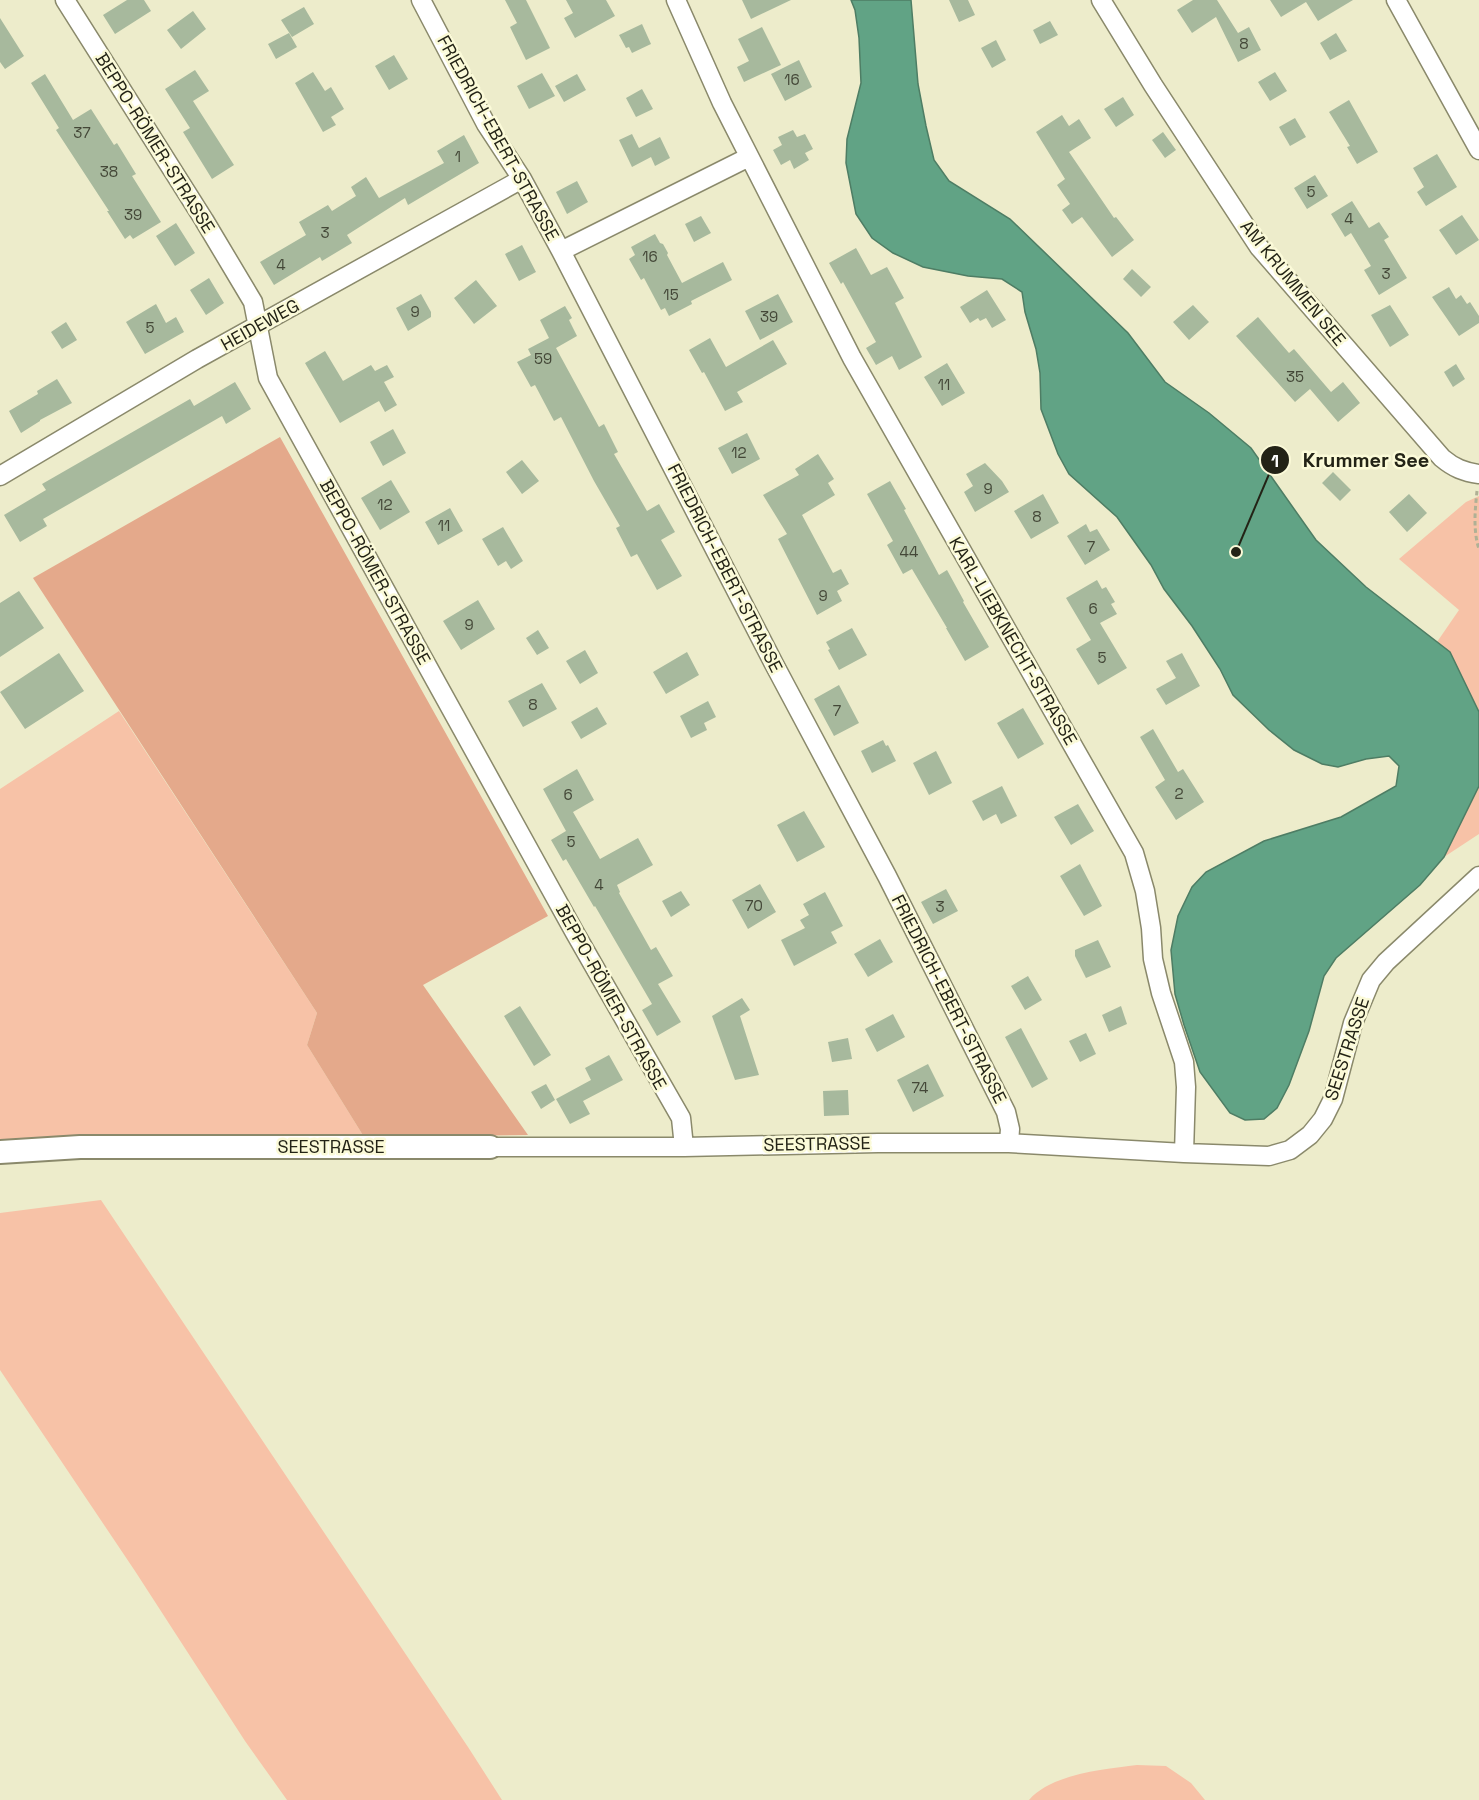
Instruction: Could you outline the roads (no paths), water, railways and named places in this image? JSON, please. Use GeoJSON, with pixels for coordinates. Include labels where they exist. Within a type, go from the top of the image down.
{"type":"FeatureCollection","features":[{"type":"Feature","properties":{"kind":"street","name":"BEPPO-RÖMER-STRASSE"},"geometry":{"type":"LineString","coordinates":[[65,0],[253,302],[268,378],[569,922],[681,1118],[684,1147]]}},
{"type":"Feature","properties":{"kind":"street","name":"FRIEDRICH-EBERT-STRASSE"},"geometry":{"type":"LineString","coordinates":[[421,0],[486,124],[522,179],[561,250],[774,664],[887,876],[1006,1112],[1010,1129],[1009,1143]]}},
{"type":"Feature","properties":{"kind":"street","name":"KARL-LIEBKNECHT-STRASSE"},"geometry":{"type":"LineString","coordinates":[[676,0],[722,103],[852,358],[1134,853],[1146,891],[1153,959],[1161,993],[1184,1062],[1186,1088],[1184,1153]]}},
{"type":"Feature","properties":{"kind":"street","name":"AM KRUMMEN SEE"},"geometry":{"type":"LineString","coordinates":[[1101,0],[1153,85],[1260,247],[1442,458],[1453,467],[1479,474]]}},
{"type":"Feature","properties":{"kind":"street"},"geometry":{"type":"LineString","coordinates":[[1396,0],[1477,140]]}},
{"type":"Feature","properties":{"kind":"street"},"geometry":{"type":"LineString","coordinates":[[561,250],[749,157]]}},
{"type":"Feature","properties":{"kind":"street","name":"HEIDEWEG"},"geometry":{"type":"LineString","coordinates":[[0,476],[197,359],[522,179]]}},
{"type":"Feature","properties":{"kind":"street","name":"SEESTRASSE"},"geometry":{"type":"LineString","coordinates":[[0,1152],[80,1147],[684,1147],[1009,1143],[1269,1156],[1290,1150],[1310,1136],[1323,1119],[1333,1099],[1353,1023],[1371,980],[1386,962],[1479,876]]}},
{"type":"Feature","properties":{"kind":"place","name":"Krummer See"},"geometry":{"type":"Point","coordinates":[1236,552]}}]}
